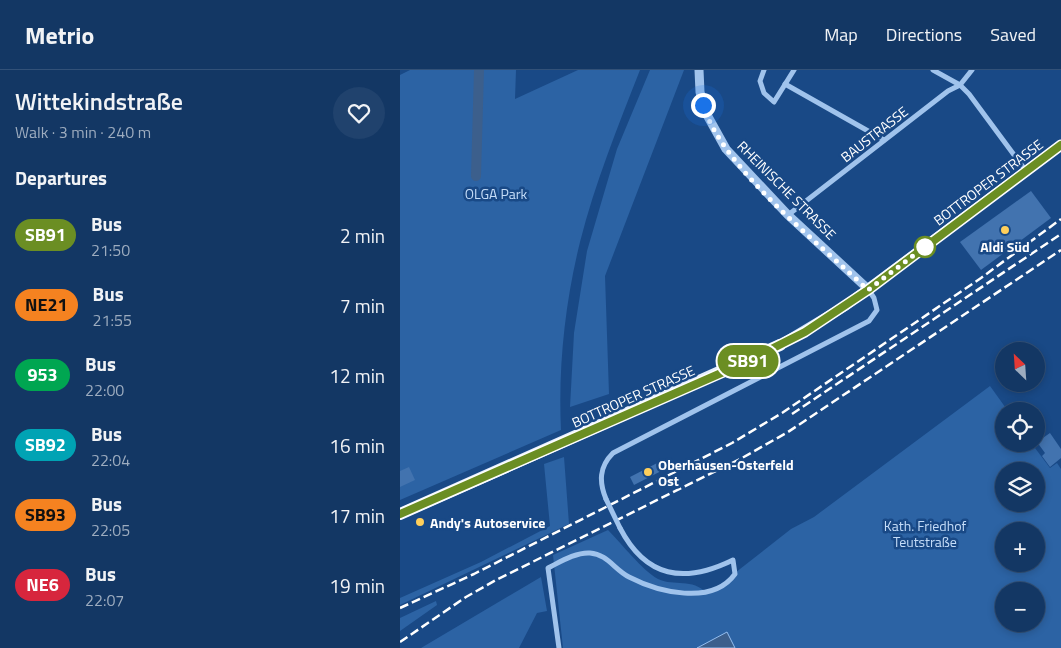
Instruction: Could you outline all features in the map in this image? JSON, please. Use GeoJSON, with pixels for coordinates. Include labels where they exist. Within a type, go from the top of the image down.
{"type":"FeatureCollection","features":[{"type":"Feature","properties":{"kind":"main road","name":"BOTTROPER STRASSE"},"geometry":{"type":"LineString","coordinates":[[400,514],[780,345],[825,319],[868,290],[1061,145]]}},
{"type":"Feature","properties":{"kind":"street","name":"RHEINISCHE STRASSE"},"geometry":{"type":"LineString","coordinates":[[699,70],[703,105],[717,136],[736,162],[788,215],[868,290]]}},
{"type":"Feature","properties":{"kind":"street"},"geometry":{"type":"LineString","coordinates":[[764,70],[760,81],[764,93],[774,102],[794,70]]}},
{"type":"Feature","properties":{"kind":"street"},"geometry":{"type":"LineString","coordinates":[[933,70],[960,85],[1027,171]]}},
{"type":"Feature","properties":{"kind":"street","name":"BAUSTRASSE"},"geometry":{"type":"LineString","coordinates":[[788,215],[948,91],[960,85],[972,70]]}},
{"type":"Feature","properties":{"kind":"street"},"geometry":{"type":"LineString","coordinates":[[785,84],[884,140]]}},
{"type":"Feature","properties":{"kind":"street"},"geometry":{"type":"LineString","coordinates":[[559,648],[548,568],[581,554],[591,553],[605,558],[628,576],[645,585],[676,592],[704,592],[719,588],[736,571],[732,560],[712,570],[696,574],[668,572],[652,567],[641,559],[628,543],[602,490],[601,473],[606,461],[613,453],[869,321],[877,310],[874,298],[868,290]]}},
{"type":"Feature","properties":{"kind":"green space","name":"OLGA Park"},"geometry":{"type":"Polygon","coordinates":[[[410,70],[516,70],[515,99],[578,70],[640,70],[600,176],[580,242],[570,288],[564,335],[560,406],[561,430],[400,500],[400,75],[410,70]]]}},
{"type":"Feature","properties":{"kind":"green space"},"geometry":{"type":"Polygon","coordinates":[[[650,70],[684,70],[605,276],[609,394],[570,407],[574,333],[587,251],[617,149],[650,70]]]}},
{"type":"Feature","properties":{"kind":"green space","name":"Kath. Friedhof Teutstraße"},"geometry":{"type":"Polygon","coordinates":[[[990,386],[1002,402],[995,402],[995,452],[1038,452],[1050,468],[1057,463],[1061,469],[1061,648],[563,648],[553,555],[608,530],[639,563],[658,579],[689,584],[702,589],[708,594],[791,529],[814,517],[990,386]]]}},
{"type":"Feature","properties":{"kind":"green space"},"geometry":{"type":"Polygon","coordinates":[[[564,457],[569,524],[400,605],[400,598],[481,562],[550,526],[544,464],[564,457]]]}},
{"type":"Feature","properties":{"kind":"green space"},"geometry":{"type":"Polygon","coordinates":[[[541,577],[547,611],[537,613],[519,648],[421,648],[541,577]]]}},
{"type":"Feature","properties":{"kind":"green space"},"geometry":{"type":"Polygon","coordinates":[[[436,601],[437,605],[400,631],[400,618],[436,601]]]}},
{"type":"Feature","properties":{"kind":"shaded area"},"geometry":{"type":"Polygon","coordinates":[[[727,632],[735,648],[697,648],[727,632]]]}},
{"type":"Feature","properties":{"kind":"building","name":"Aldi Süd"},"geometry":{"type":"Polygon","coordinates":[[[1031,191],[1051,218],[981,270],[960,242],[1031,191]]]}},
{"type":"Feature","properties":{"kind":"building"},"geometry":{"type":"Polygon","coordinates":[[[1050,433],[1061,449],[1061,458],[1050,467],[1042,456],[1045,453],[1045,436],[1050,433]]]}},
{"type":"Feature","properties":{"kind":"building","name":"Oberhausen-Osterfeld Ost"},"geometry":{"type":"Polygon","coordinates":[[[663,460],[667,468],[634,485],[630,477],[663,460]]]}},
{"type":"Feature","properties":{"kind":"building"},"geometry":{"type":"Polygon","coordinates":[[[409,467],[415,480],[400,487],[400,471],[409,467]]]}},
{"type":"Feature","properties":{"kind":"waterway"},"geometry":{"type":"LineString","coordinates":[[476,176],[479,70]]}},
{"type":"Feature","properties":{"kind":"railway"},"geometry":{"type":"LineString","coordinates":[[400,608],[474,574],[732,443],[782,413],[981,278],[1061,219]]}},
{"type":"Feature","properties":{"kind":"railway"},"geometry":{"type":"LineString","coordinates":[[792,414],[1061,234]]}},
{"type":"Feature","properties":{"kind":"railway"},"geometry":{"type":"LineString","coordinates":[[400,642],[466,597],[496,580],[742,458],[788,432],[1061,250]]}},
{"type":"Feature","properties":{"kind":"bus line","name":"SB91"},"geometry":{"type":"LineString","coordinates":[[400,514],[744,363],[805,332],[868,290],[1061,145]]}},
{"type":"Feature","properties":{"kind":"place","name":"Aldi Süd"},"geometry":{"type":"Point","coordinates":[1005,230]}},
{"type":"Feature","properties":{"kind":"place","name":"Oberhausen-Osterfeld Ost"},"geometry":{"type":"Point","coordinates":[648,472]}},
{"type":"Feature","properties":{"kind":"place","name":"Andy's Autoservice"},"geometry":{"type":"Point","coordinates":[420,522]}},
{"type":"Feature","properties":{"kind":"route"},"geometry":{"type":"LineString","coordinates":[[703,105],[709,122],[717,136],[736,162],[788,215],[868,290],[925,247]]}}]}
